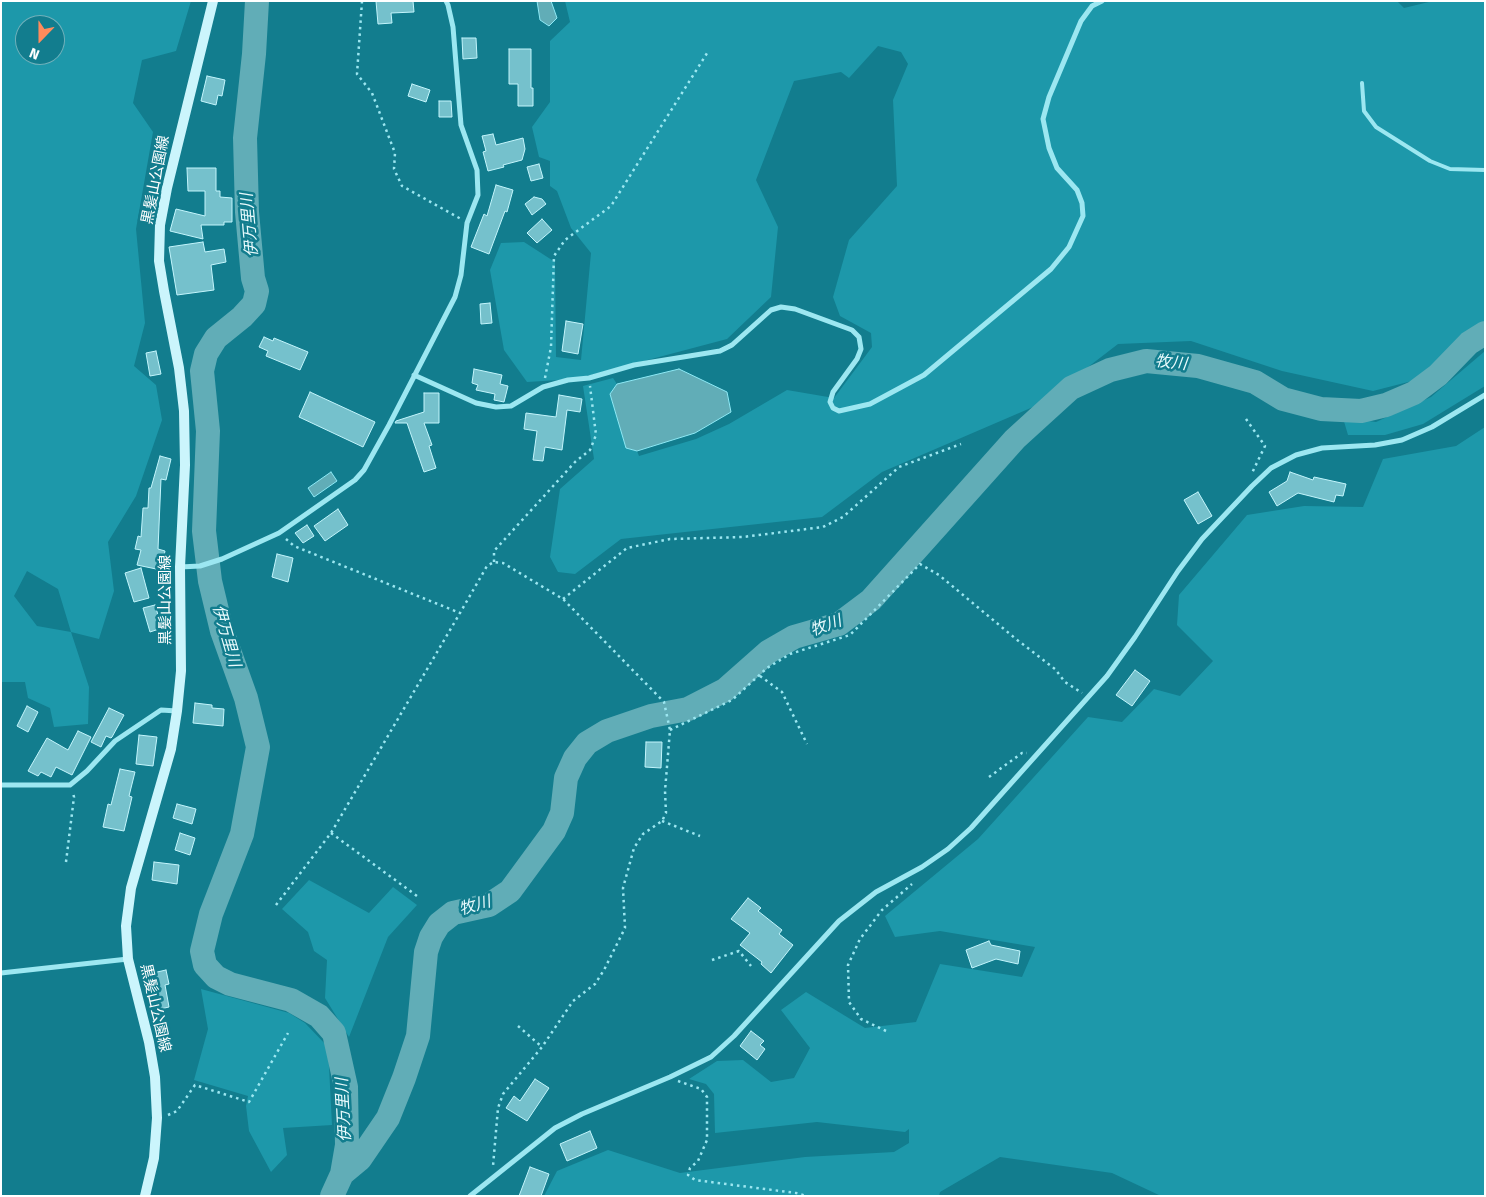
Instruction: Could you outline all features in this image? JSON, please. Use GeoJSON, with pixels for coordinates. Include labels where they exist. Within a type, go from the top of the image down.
{"type":"FeatureCollection","features":[{"type":"Feature","properties":{"kind":"main road","name":"黒髪山公園線"},"geometry":{"type":"LineString","coordinates":[[145,1196],[154,1158],[157,1118],[155,1077],[128,959],[126,926],[131,888],[171,749],[181,671],[180,567],[184,411],[180,368],[164,292],[160,261],[160,225],[167,188],[213,1]]}},
{"type":"Feature","properties":{"kind":"street"},"geometry":{"type":"LineString","coordinates":[[180,567],[200,566],[222,559],[279,533],[355,480],[364,470],[389,425],[455,297],[461,275],[467,223],[478,195],[477,170],[461,125],[453,26],[446,1]]}},
{"type":"Feature","properties":{"kind":"street"},"geometry":{"type":"LineString","coordinates":[[414,375],[476,403],[496,407],[511,406],[544,387],[568,380],[589,378],[634,365],[720,351],[732,345],[771,310],[781,307],[795,309],[852,330],[859,337],[861,349],[857,359],[833,392],[830,402],[833,408],[839,411],[846,411],[870,404],[924,375],[1052,269],[1069,247],[1083,216],[1082,203],[1077,190],[1057,168],[1049,148],[1044,119],[1049,97],[1081,21],[1092,6],[1102,1]]}},
{"type":"Feature","properties":{"kind":"street"},"geometry":{"type":"LineString","coordinates":[[470,1196],[555,1128],[582,1114],[670,1077],[711,1057],[838,921],[876,892],[922,867],[948,849],[972,828],[1107,676],[1202,539],[1271,468],[1296,454],[1322,448],[1375,445],[1402,440],[1432,427],[1485,395]]}},
{"type":"Feature","properties":{"kind":"street"},"geometry":{"type":"LineString","coordinates":[[1,785],[70,785],[87,771],[115,741],[160,710],[177,711]]}},
{"type":"Feature","properties":{"kind":"street"},"geometry":{"type":"LineString","coordinates":[[1,973],[128,959]]}},
{"type":"Feature","properties":{"kind":"lane"},"geometry":{"type":"LineString","coordinates":[[1362,83],[1364,111],[1376,128],[1430,161],[1450,169],[1485,170]]}},
{"type":"Feature","properties":{"kind":"path"},"geometry":{"type":"LineString","coordinates":[[362,1],[357,74],[372,93],[395,153],[394,169],[402,186],[467,223]]}},
{"type":"Feature","properties":{"kind":"path"},"geometry":{"type":"LineString","coordinates":[[544,387],[551,346],[554,256],[565,240],[611,206],[709,50]]}},
{"type":"Feature","properties":{"kind":"path"},"geometry":{"type":"LineString","coordinates":[[494,562],[494,551],[575,462],[590,450],[596,435],[589,378]]}},
{"type":"Feature","properties":{"kind":"path"},"geometry":{"type":"LineString","coordinates":[[1246,419],[1265,446],[1249,480],[1252,486]]}},
{"type":"Feature","properties":{"kind":"path"},"geometry":{"type":"LineString","coordinates":[[563,599],[627,548],[670,539],[743,537],[823,527],[843,517],[899,467],[960,444]]}},
{"type":"Feature","properties":{"kind":"path"},"geometry":{"type":"LineString","coordinates":[[279,533],[294,546],[460,613]]}},
{"type":"Feature","properties":{"kind":"path"},"geometry":{"type":"LineString","coordinates":[[276,905],[331,833],[487,566],[494,562],[503,563],[563,599],[664,702],[670,730],[665,791],[666,813],[662,821],[643,834],[634,848],[623,888],[625,928],[595,984],[573,1001],[542,1046],[503,1094],[498,1108],[492,1177]]}},
{"type":"Feature","properties":{"kind":"path"},"geometry":{"type":"LineString","coordinates":[[670,730],[732,700],[768,668],[790,654],[850,635],[920,564],[939,575],[1016,640],[1055,669],[1064,682],[1089,698]]}},
{"type":"Feature","properties":{"kind":"path"},"geometry":{"type":"LineString","coordinates":[[760,676],[782,692],[807,744]]}},
{"type":"Feature","properties":{"kind":"path"},"geometry":{"type":"LineString","coordinates":[[989,777],[1022,753],[1041,752]]}},
{"type":"Feature","properties":{"kind":"path"},"geometry":{"type":"LineString","coordinates":[[66,862],[74,797],[70,785]]}},
{"type":"Feature","properties":{"kind":"path"},"geometry":{"type":"LineString","coordinates":[[662,821],[700,836]]}},
{"type":"Feature","properties":{"kind":"path"},"geometry":{"type":"LineString","coordinates":[[331,833],[417,896]]}},
{"type":"Feature","properties":{"kind":"path"},"geometry":{"type":"LineString","coordinates":[[886,1031],[861,1019],[849,1002],[848,965],[860,939],[882,910],[922,875],[922,867]]}},
{"type":"Feature","properties":{"kind":"path"},"geometry":{"type":"LineString","coordinates":[[712,960],[739,951],[751,966]]}},
{"type":"Feature","properties":{"kind":"path"},"geometry":{"type":"LineString","coordinates":[[518,1026],[542,1046]]}},
{"type":"Feature","properties":{"kind":"path"},"geometry":{"type":"LineString","coordinates":[[157,1118],[177,1111],[195,1084],[249,1102],[288,1033]]}},
{"type":"Feature","properties":{"kind":"path"},"geometry":{"type":"LineString","coordinates":[[670,1077],[701,1089],[708,1096],[707,1140],[698,1161],[690,1168],[688,1175],[695,1180],[807,1196]]}},
{"type":"Feature","properties":{"kind":"shaded area"},"geometry":{"type":"Polygon","coordinates":[[[1,1],[191,1],[176,51],[142,60],[133,103],[153,132],[136,229],[145,323],[134,366],[156,385],[162,420],[136,496],[108,542],[114,591],[99,639],[71,632],[89,687],[88,724],[54,727],[50,708],[28,698],[25,682],[1,682],[1,1]],[[27,571],[14,596],[37,626],[71,632],[58,589],[27,571]]]}},
{"type":"Feature","properties":{"kind":"shaded area"},"geometry":{"type":"Polygon","coordinates":[[[537,1],[551,1],[557,18],[549,26],[540,20],[537,1]]]}},
{"type":"Feature","properties":{"kind":"shaded area"},"geometry":{"type":"Polygon","coordinates":[[[565,1],[1397,1],[1404,8],[1433,1],[1485,1],[1485,323],[1412,381],[1373,391],[1282,371],[1191,341],[1118,344],[1040,404],[882,472],[822,517],[621,539],[575,574],[558,572],[550,557],[560,489],[594,459],[583,386],[613,378],[617,384],[610,394],[626,448],[637,451],[639,456],[696,439],[729,424],[787,390],[834,398],[872,347],[871,333],[840,316],[833,297],[849,240],[897,186],[893,100],[908,64],[901,52],[878,46],[849,78],[841,72],[794,81],[756,180],[778,227],[771,297],[727,339],[576,379],[527,382],[504,350],[490,270],[501,243],[524,242],[555,262],[556,357],[581,360],[591,253],[571,228],[557,191],[550,186],[550,161],[539,157],[532,127],[550,102],[550,41],[570,22],[565,1]]]}},
{"type":"Feature","properties":{"kind":"shaded area"},"geometry":{"type":"Polygon","coordinates":[[[1485,351],[1485,386],[1423,424],[1385,435],[1348,435],[1343,418],[1376,422],[1431,397],[1485,351]]]}},
{"type":"Feature","properties":{"kind":"shaded area"},"geometry":{"type":"Polygon","coordinates":[[[679,369],[727,392],[731,412],[695,433],[637,451],[626,448],[610,394],[617,384],[679,369]]]}},
{"type":"Feature","properties":{"kind":"shaded area"},"geometry":{"type":"Polygon","coordinates":[[[1485,427],[1485,1196],[1161,1196],[1112,1173],[1000,1157],[940,1192],[939,1196],[544,1196],[557,1171],[608,1150],[680,1173],[805,1157],[894,1152],[909,1143],[909,1129],[905,1132],[817,1122],[715,1133],[714,1094],[706,1084],[689,1079],[717,1061],[743,1060],[771,1082],[794,1078],[810,1048],[781,1010],[806,992],[865,1028],[916,1022],[940,964],[1022,977],[1035,947],[940,931],[895,937],[885,916],[978,839],[1088,717],[1122,722],[1154,689],[1180,696],[1213,661],[1177,625],[1179,595],[1247,515],[1304,506],[1363,507],[1383,459],[1456,446],[1485,427]]]}},
{"type":"Feature","properties":{"kind":"shaded area"},"geometry":{"type":"Polygon","coordinates":[[[331,472],[337,481],[314,497],[308,488],[331,472]]]}},
{"type":"Feature","properties":{"kind":"shaded area"},"geometry":{"type":"Polygon","coordinates":[[[309,880],[369,913],[393,887],[417,905],[388,937],[349,1037],[325,998],[327,960],[314,951],[308,932],[282,909],[309,880]]]}},
{"type":"Feature","properties":{"kind":"shaded area"},"geometry":{"type":"Polygon","coordinates":[[[201,989],[289,1013],[305,1023],[328,1047],[332,1125],[283,1128],[287,1155],[271,1172],[249,1131],[246,1106],[248,1096],[194,1080],[208,1029],[201,989]]]}},
{"type":"Feature","properties":{"kind":"building"},"geometry":{"type":"Polygon","coordinates":[[[376,1],[413,1],[414,12],[391,13],[392,23],[378,24],[376,1]]]}},
{"type":"Feature","properties":{"kind":"building"},"geometry":{"type":"Polygon","coordinates":[[[462,38],[476,38],[477,58],[463,59],[462,38]]]}},
{"type":"Feature","properties":{"kind":"building"},"geometry":{"type":"Polygon","coordinates":[[[509,49],[531,49],[533,106],[518,106],[518,84],[509,84],[509,49]]]}},
{"type":"Feature","properties":{"kind":"building"},"geometry":{"type":"Polygon","coordinates":[[[207,76],[225,80],[222,96],[218,95],[216,105],[201,101],[207,76]]]}},
{"type":"Feature","properties":{"kind":"building"},"geometry":{"type":"Polygon","coordinates":[[[412,84],[430,90],[426,102],[408,96],[412,84]]]}},
{"type":"Feature","properties":{"kind":"building"},"geometry":{"type":"Polygon","coordinates":[[[439,101],[451,101],[452,117],[439,117],[439,101]]]}},
{"type":"Feature","properties":{"kind":"building"},"geometry":{"type":"Polygon","coordinates":[[[493,134],[496,145],[523,138],[525,149],[522,160],[488,171],[483,152],[486,151],[482,136],[493,134]]]}},
{"type":"Feature","properties":{"kind":"building"},"geometry":{"type":"Polygon","coordinates":[[[539,164],[543,178],[531,181],[527,167],[539,164]]]}},
{"type":"Feature","properties":{"kind":"building"},"geometry":{"type":"Polygon","coordinates":[[[187,168],[216,168],[216,191],[220,191],[220,197],[232,198],[232,222],[224,222],[224,225],[201,225],[203,239],[170,231],[176,209],[205,216],[205,191],[188,191],[187,168]]]}},
{"type":"Feature","properties":{"kind":"building"},"geometry":{"type":"Polygon","coordinates":[[[496,185],[513,190],[507,212],[505,211],[489,254],[471,247],[484,214],[487,216],[496,185]]]}},
{"type":"Feature","properties":{"kind":"building"},"geometry":{"type":"Polygon","coordinates":[[[534,197],[542,199],[546,204],[532,215],[525,204],[534,197]]]}},
{"type":"Feature","properties":{"kind":"building"},"geometry":{"type":"Polygon","coordinates":[[[542,219],[552,230],[537,243],[527,233],[542,219]]]}},
{"type":"Feature","properties":{"kind":"building"},"geometry":{"type":"Polygon","coordinates":[[[203,242],[205,252],[224,249],[226,262],[211,265],[214,290],[177,295],[169,247],[203,242]]]}},
{"type":"Feature","properties":{"kind":"building"},"geometry":{"type":"Polygon","coordinates":[[[490,303],[492,323],[481,324],[480,304],[490,303]]]}},
{"type":"Feature","properties":{"kind":"building"},"geometry":{"type":"Polygon","coordinates":[[[566,321],[583,324],[578,354],[562,351],[566,321]]]}},
{"type":"Feature","properties":{"kind":"building"},"geometry":{"type":"Polygon","coordinates":[[[264,337],[273,341],[274,338],[308,352],[300,370],[266,356],[268,351],[259,347],[264,337]]]}},
{"type":"Feature","properties":{"kind":"building"},"geometry":{"type":"Polygon","coordinates":[[[156,351],[161,374],[150,376],[146,353],[156,351]]]}},
{"type":"Feature","properties":{"kind":"building"},"geometry":{"type":"Polygon","coordinates":[[[474,369],[502,375],[500,384],[508,386],[504,402],[494,400],[495,394],[476,390],[478,385],[472,383],[474,369]]]}},
{"type":"Feature","properties":{"kind":"building"},"geometry":{"type":"Polygon","coordinates":[[[310,392],[375,422],[363,447],[299,417],[310,392]]]}},
{"type":"Feature","properties":{"kind":"building"},"geometry":{"type":"Polygon","coordinates":[[[424,393],[439,393],[439,423],[424,423],[432,445],[429,446],[436,468],[424,472],[407,423],[395,423],[396,421],[424,412],[424,393]]]}},
{"type":"Feature","properties":{"kind":"building"},"geometry":{"type":"Polygon","coordinates":[[[559,395],[582,399],[580,412],[567,410],[562,450],[545,447],[543,461],[533,460],[537,431],[524,429],[526,413],[556,417],[559,395]]]}},
{"type":"Feature","properties":{"kind":"building"},"geometry":{"type":"Polygon","coordinates":[[[160,456],[171,459],[166,480],[161,479],[158,549],[165,551],[161,570],[137,565],[141,550],[135,549],[138,536],[141,537],[143,508],[148,508],[149,488],[151,488],[160,456]]]}},
{"type":"Feature","properties":{"kind":"building"},"geometry":{"type":"Polygon","coordinates":[[[1290,472],[1313,480],[1314,477],[1346,484],[1343,496],[1336,495],[1334,502],[1298,493],[1277,506],[1269,492],[1287,481],[1290,472]]]}},
{"type":"Feature","properties":{"kind":"building"},"geometry":{"type":"Polygon","coordinates":[[[1198,492],[1212,516],[1198,524],[1184,500],[1198,492]]]}},
{"type":"Feature","properties":{"kind":"building"},"geometry":{"type":"Polygon","coordinates":[[[338,509],[348,525],[325,541],[314,526],[338,509]]]}},
{"type":"Feature","properties":{"kind":"building"},"geometry":{"type":"Polygon","coordinates":[[[307,525],[314,536],[303,543],[295,533],[307,525]]]}},
{"type":"Feature","properties":{"kind":"building"},"geometry":{"type":"Polygon","coordinates":[[[277,554],[293,558],[288,582],[272,577],[277,554]]]}},
{"type":"Feature","properties":{"kind":"building"},"geometry":{"type":"Polygon","coordinates":[[[141,568],[149,598],[134,602],[125,573],[141,568]]]}},
{"type":"Feature","properties":{"kind":"building"},"geometry":{"type":"Polygon","coordinates":[[[155,605],[162,628],[150,632],[143,608],[155,605]]]}},
{"type":"Feature","properties":{"kind":"building"},"geometry":{"type":"Polygon","coordinates":[[[1135,670],[1150,681],[1132,706],[1116,695],[1135,670]]]}},
{"type":"Feature","properties":{"kind":"building"},"geometry":{"type":"Polygon","coordinates":[[[195,703],[224,709],[223,726],[193,723],[195,703]]]}},
{"type":"Feature","properties":{"kind":"building"},"geometry":{"type":"Polygon","coordinates":[[[27,706],[38,712],[28,732],[17,726],[27,706]]]}},
{"type":"Feature","properties":{"kind":"building"},"geometry":{"type":"Polygon","coordinates":[[[109,708],[124,715],[112,737],[106,736],[101,747],[91,742],[109,708]]]}},
{"type":"Feature","properties":{"kind":"building"},"geometry":{"type":"Polygon","coordinates":[[[78,731],[91,737],[72,775],[56,767],[51,777],[41,772],[38,776],[28,771],[47,738],[68,750],[78,731]]]}},
{"type":"Feature","properties":{"kind":"building"},"geometry":{"type":"Polygon","coordinates":[[[139,735],[157,737],[153,766],[136,764],[139,735]]]}},
{"type":"Feature","properties":{"kind":"building"},"geometry":{"type":"Polygon","coordinates":[[[646,742],[662,742],[661,768],[645,767],[646,742]]]}},
{"type":"Feature","properties":{"kind":"building"},"geometry":{"type":"Polygon","coordinates":[[[120,769],[135,772],[129,796],[132,797],[124,831],[103,827],[108,804],[111,805],[120,769]]]}},
{"type":"Feature","properties":{"kind":"building"},"geometry":{"type":"Polygon","coordinates":[[[177,804],[196,809],[192,824],[173,818],[177,804]]]}},
{"type":"Feature","properties":{"kind":"building"},"geometry":{"type":"Polygon","coordinates":[[[180,833],[195,838],[190,855],[175,850],[180,833]]]}},
{"type":"Feature","properties":{"kind":"building"},"geometry":{"type":"Polygon","coordinates":[[[154,862],[179,865],[177,884],[152,880],[154,862]]]}},
{"type":"Feature","properties":{"kind":"building"},"geometry":{"type":"Polygon","coordinates":[[[748,898],[761,908],[758,911],[782,930],[779,934],[793,945],[771,973],[761,964],[762,962],[740,945],[750,933],[731,919],[748,898]]]}},
{"type":"Feature","properties":{"kind":"building"},"geometry":{"type":"Polygon","coordinates":[[[989,941],[991,945],[1020,951],[1018,964],[996,959],[972,968],[966,950],[989,941]]]}},
{"type":"Feature","properties":{"kind":"building"},"geometry":{"type":"Polygon","coordinates":[[[166,970],[169,984],[165,985],[169,1007],[156,1010],[153,998],[150,999],[144,975],[166,970]]]}},
{"type":"Feature","properties":{"kind":"building"},"geometry":{"type":"Polygon","coordinates":[[[751,1031],[764,1041],[760,1045],[765,1049],[757,1060],[740,1046],[751,1031]]]}},
{"type":"Feature","properties":{"kind":"building"},"geometry":{"type":"Polygon","coordinates":[[[535,1079],[549,1088],[527,1121],[506,1108],[514,1096],[520,1101],[535,1079]]]}},
{"type":"Feature","properties":{"kind":"building"},"geometry":{"type":"Polygon","coordinates":[[[590,1131],[597,1148],[567,1161],[560,1144],[590,1131]]]}},
{"type":"Feature","properties":{"kind":"building"},"geometry":{"type":"Polygon","coordinates":[[[530,1167],[549,1174],[541,1196],[519,1196],[530,1167]]]}},
{"type":"Feature","properties":{"kind":"waterway","name":"伊万里川"},"geometry":{"type":"LineString","coordinates":[[257,1],[254,54],[245,138],[247,212],[253,278],[257,291],[254,304],[242,317],[216,338],[206,354],[202,371],[208,431],[204,531],[210,581],[222,631],[246,698],[258,747],[242,834],[211,914],[202,951],[205,965],[216,977],[230,984],[291,1000],[319,1016],[334,1033],[346,1087],[347,1145],[342,1174],[332,1196]]}},
{"type":"Feature","properties":{"kind":"waterway","name":"牧川"},"geometry":{"type":"LineString","coordinates":[[342,1174],[360,1159],[388,1118],[404,1078],[418,1036],[426,952],[431,937],[439,924],[453,913],[489,905],[510,891],[554,831],[562,813],[566,778],[575,758],[587,743],[607,731],[651,716],[688,709],[725,690],[768,652],[794,637],[839,624],[871,600],[1015,439],[1071,388],[1110,370],[1146,361],[1198,366],[1255,382],[1283,399],[1321,409],[1361,411],[1386,405],[1414,393],[1438,375],[1469,343],[1485,333]]}}]}
